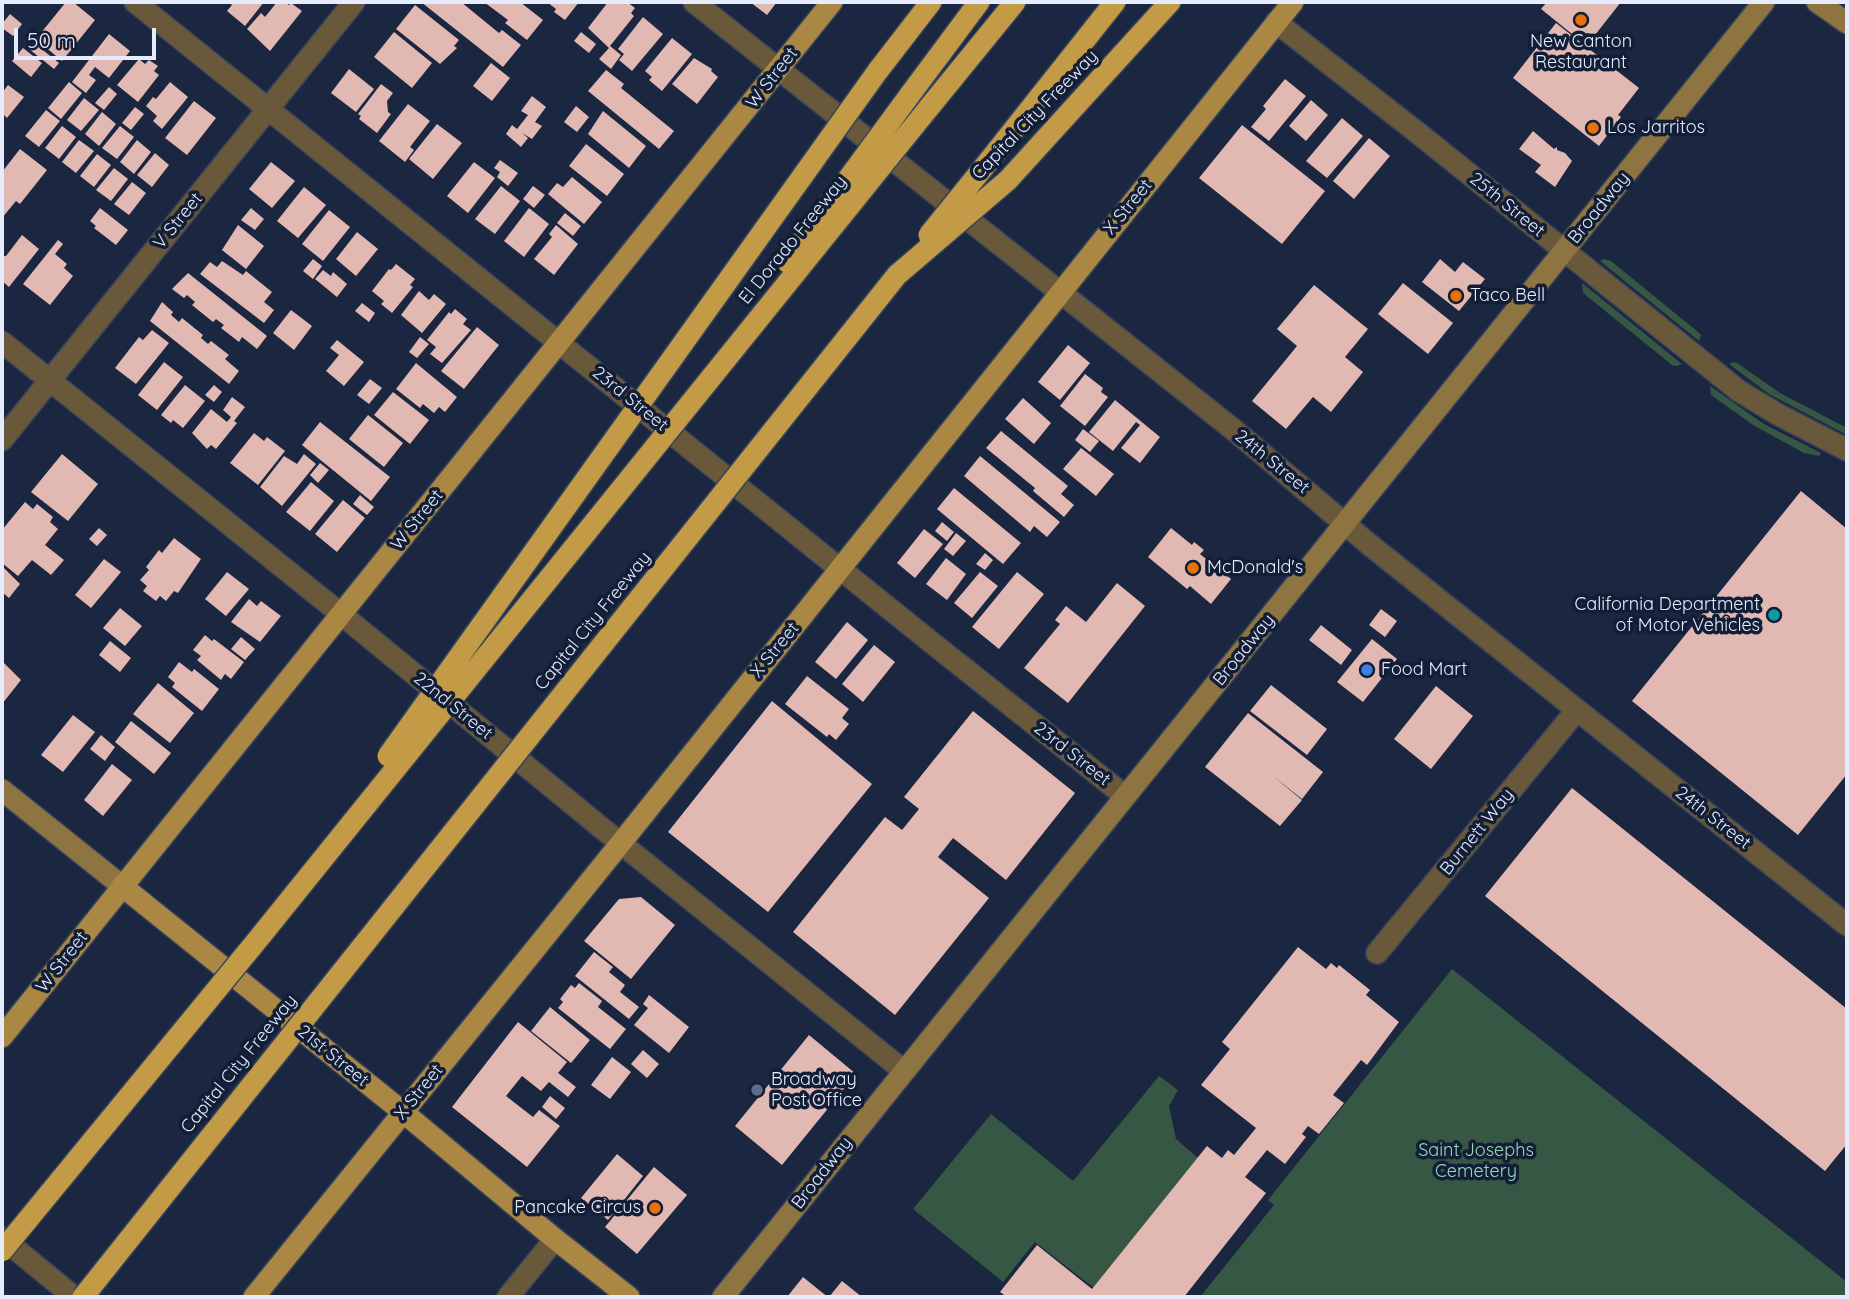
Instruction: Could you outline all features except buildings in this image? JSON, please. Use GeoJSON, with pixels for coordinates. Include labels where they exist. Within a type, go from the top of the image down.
{"type":"FeatureCollection","features":[{"type":"Feature","properties":{"kind":"highway"},"geometry":{"type":"LineString","coordinates":[[259,937],[877,72],[931,2]]}},
{"type":"Feature","properties":{"kind":"highway"},"geometry":{"type":"LineString","coordinates":[[2,1251],[607,506],[979,2]]}},
{"type":"Feature","properties":{"kind":"highway","name":"El Dorado Freeway"},"geometry":{"type":"LineString","coordinates":[[607,506],[1015,2]]}},
{"type":"Feature","properties":{"kind":"highway"},"geometry":{"type":"LineString","coordinates":[[897,275],[1115,2]]}},
{"type":"Feature","properties":{"kind":"highway","name":"Capital City Freeway"},"geometry":{"type":"LineString","coordinates":[[83,1297],[897,275],[1008,180],[1170,2]]}},
{"type":"Feature","properties":{"kind":"main road","name":"W Street"},"geometry":{"type":"LineString","coordinates":[[2,1037],[832,2]]}},
{"type":"Feature","properties":{"kind":"main road","name":"X Street"},"geometry":{"type":"LineString","coordinates":[[254,1297],[1293,2]]}},
{"type":"Feature","properties":{"kind":"main road","name":"Broadway"},"geometry":{"type":"LineString","coordinates":[[723,1297],[1764,2]]}},
{"type":"Feature","properties":{"kind":"main road"},"geometry":{"type":"LineString","coordinates":[[1818,2],[1847,23]]}},
{"type":"Feature","properties":{"kind":"main road","name":"21st Street"},"geometry":{"type":"LineString","coordinates":[[2,790],[629,1297]]}},
{"type":"Feature","properties":{"kind":"street","name":"23rd Street"},"geometry":{"type":"LineString","coordinates":[[135,2],[1125,796]]}},
{"type":"Feature","properties":{"kind":"street","name":"V Street"},"geometry":{"type":"LineString","coordinates":[[2,440],[354,2]]}},
{"type":"Feature","properties":{"kind":"street","name":"24th Street"},"geometry":{"type":"LineString","coordinates":[[694,2],[1234,430],[1577,710],[1847,925]]}},
{"type":"Feature","properties":{"kind":"street","name":"25th Street"},"geometry":{"type":"LineString","coordinates":[[1276,22],[1739,391],[1847,450]]}},
{"type":"Feature","properties":{"kind":"street","name":"22nd Street"},"geometry":{"type":"LineString","coordinates":[[2,342],[904,1071]]}},
{"type":"Feature","properties":{"kind":"street","name":"Burnett Way"},"geometry":{"type":"LineString","coordinates":[[1377,953],[1577,710]]}},
{"type":"Feature","properties":{"kind":"street"},"geometry":{"type":"LineString","coordinates":[[2,1238],[74,1297]]}},
{"type":"Feature","properties":{"kind":"street"},"geometry":{"type":"LineString","coordinates":[[508,1297],[555,1239]]}},
{"type":"Feature","properties":{"kind":"green space"},"geometry":{"type":"Polygon","coordinates":[[[1600,261],[1611,261],[1698,332],[1701,335],[1699,341],[1600,261]]]}},
{"type":"Feature","properties":{"kind":"green space"},"geometry":{"type":"Polygon","coordinates":[[[1582,283],[1682,364],[1672,365],[1583,293],[1582,283]]]}},
{"type":"Feature","properties":{"kind":"green space"},"geometry":{"type":"Polygon","coordinates":[[[1733,362],[1780,393],[1847,428],[1847,435],[1769,394],[1729,364],[1733,362]]]}},
{"type":"Feature","properties":{"kind":"green space"},"geometry":{"type":"Polygon","coordinates":[[[1710,386],[1764,424],[1821,453],[1819,456],[1804,453],[1753,425],[1711,395],[1710,386]]]}},
{"type":"Feature","properties":{"kind":"green space","name":"Saint Josephs Cemetery"},"geometry":{"type":"Polygon","coordinates":[[[1452,969],[1847,1282],[1847,1297],[1200,1297],[1274,1205],[1268,1200],[1452,969]]]}},
{"type":"Feature","properties":{"kind":"green space"},"geometry":{"type":"Polygon","coordinates":[[[1159,1076],[1178,1090],[1169,1106],[1176,1139],[1198,1158],[1094,1288],[1035,1242],[1003,1282],[913,1209],[991,1114],[1073,1181],[1159,1076]]]}},
{"type":"Feature","properties":{"kind":"place","name":"New Canton Restaurant"},"geometry":{"type":"Point","coordinates":[1581,20]}},
{"type":"Feature","properties":{"kind":"place","name":"Los Jarritos"},"geometry":{"type":"Point","coordinates":[1593,128]}},
{"type":"Feature","properties":{"kind":"place","name":"Taco Bell"},"geometry":{"type":"Point","coordinates":[1456,296]}},
{"type":"Feature","properties":{"kind":"place","name":"McDonald's"},"geometry":{"type":"Point","coordinates":[1193,568]}},
{"type":"Feature","properties":{"kind":"place","name":"California Department of Motor Vehicles"},"geometry":{"type":"Point","coordinates":[1774,615]}},
{"type":"Feature","properties":{"kind":"place","name":"Food Mart"},"geometry":{"type":"Point","coordinates":[1367,670]}},
{"type":"Feature","properties":{"kind":"place","name":"Broadway Post Office"},"geometry":{"type":"Point","coordinates":[757,1090]}},
{"type":"Feature","properties":{"kind":"place","name":"Pancake Circus"},"geometry":{"type":"Point","coordinates":[655,1208]}}]}
